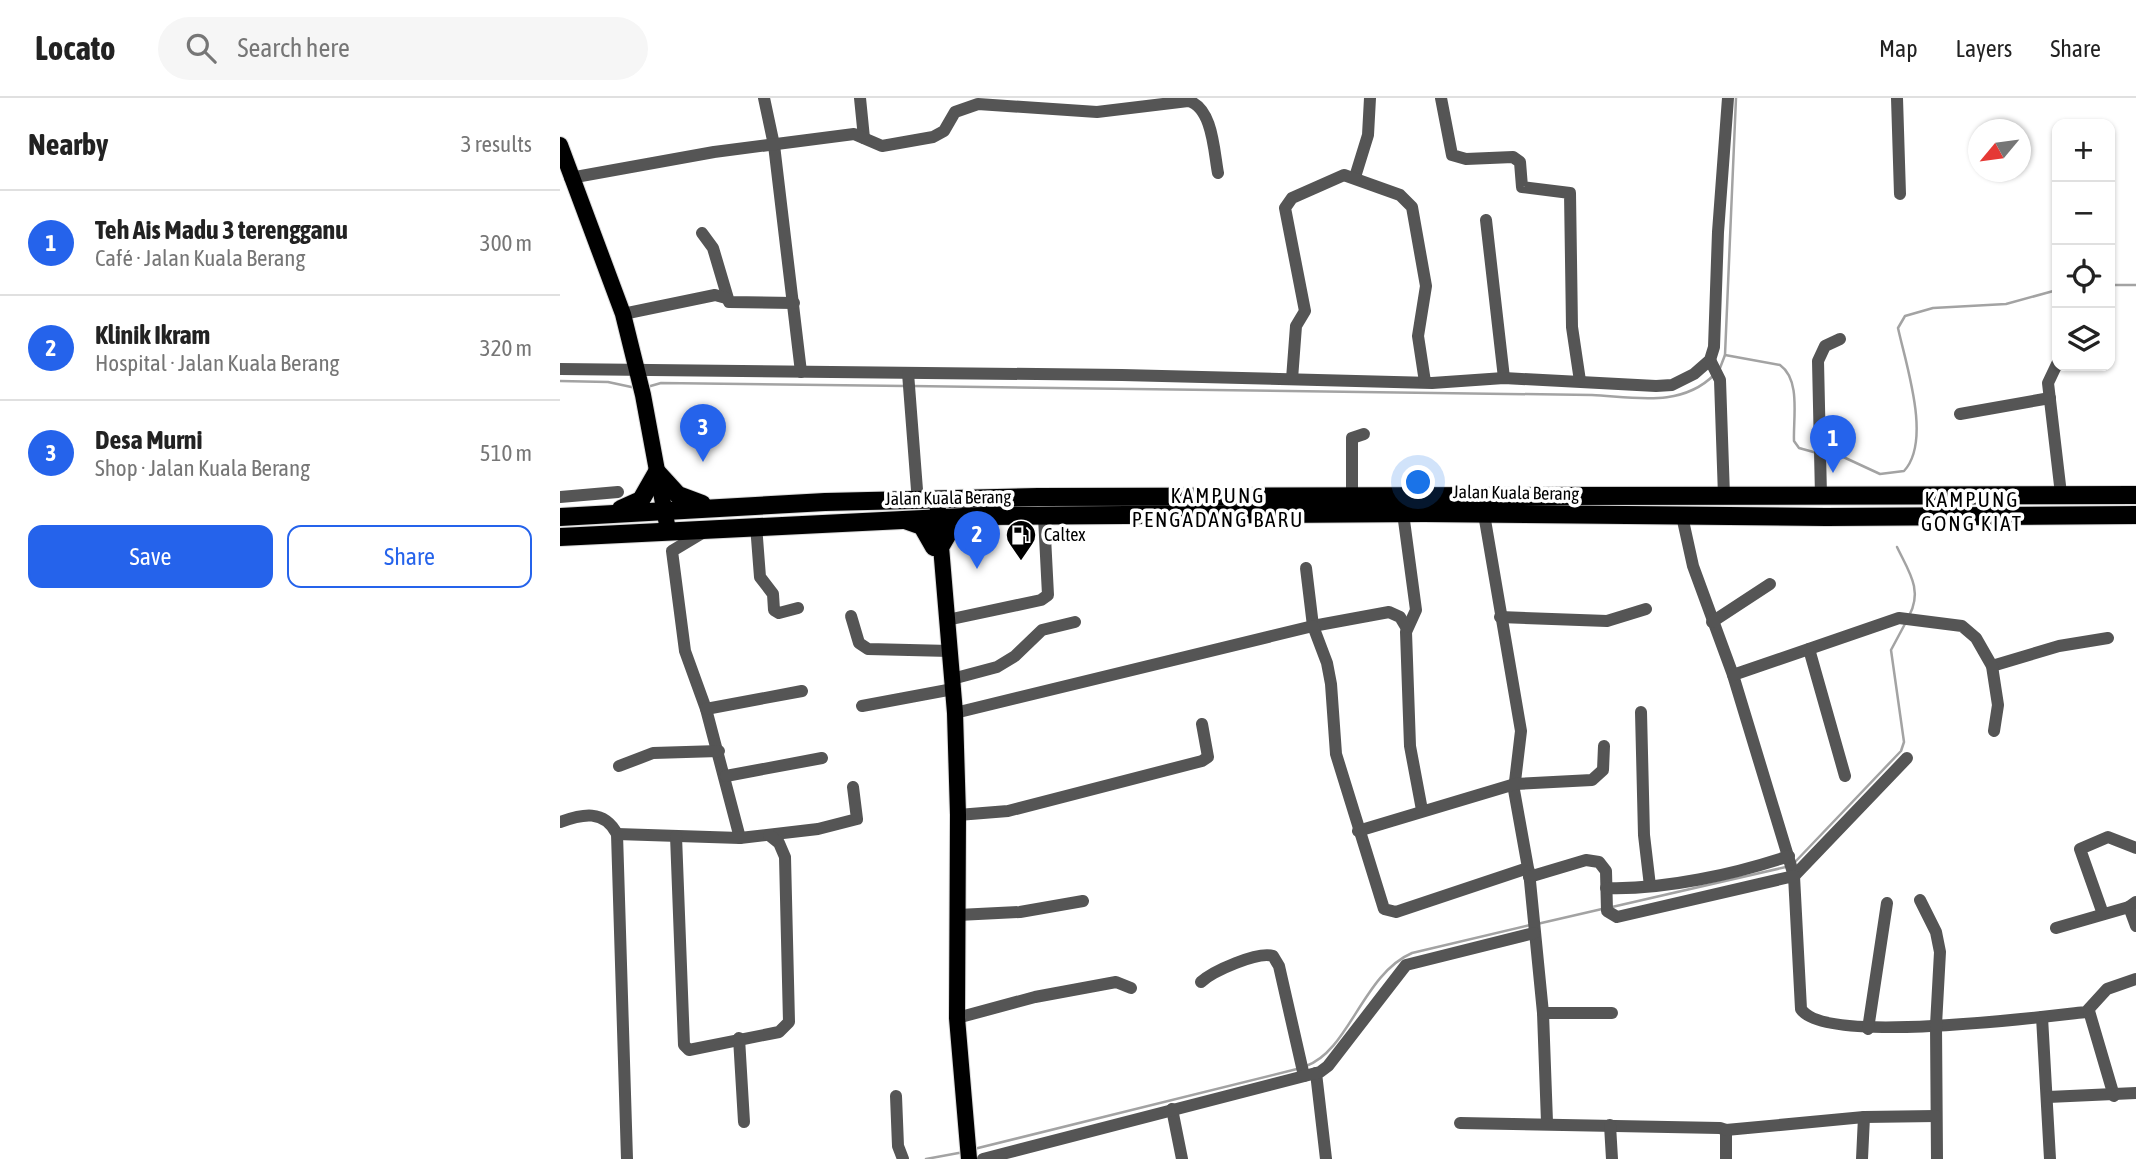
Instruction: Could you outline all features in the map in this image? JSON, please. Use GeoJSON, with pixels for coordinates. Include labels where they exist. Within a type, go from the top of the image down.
{"type":"FeatureCollection","features":[{"type":"Feature","properties":{"kind":"highway"},"geometry":{"type":"LineString","coordinates":[[590,517],[624,508],[641,500],[657,472],[669,488],[689,501],[737,507]]}},
{"type":"Feature","properties":{"kind":"highway","name":"Jalan Kuala Berang"},"geometry":{"type":"LineString","coordinates":[[560,537],[902,519],[930,505],[989,489],[1038,497],[2136,495]]}},
{"type":"Feature","properties":{"kind":"highway","name":"Jalan Kuala Berang"},"geometry":{"type":"LineString","coordinates":[[560,517],[825,502],[854,494],[983,516],[1044,517],[1403,513],[1682,516],[2136,515]]}},
{"type":"Feature","properties":{"kind":"highway"},"geometry":{"type":"LineString","coordinates":[[902,519],[922,526],[938,545],[955,526],[983,516]]}},
{"type":"Feature","properties":{"kind":"highway"},"geometry":{"type":"LineString","coordinates":[[560,523],[581,524],[585,536]]}},
{"type":"Feature","properties":{"kind":"main road"},"geometry":{"type":"LineString","coordinates":[[560,145],[622,314],[643,395],[668,530]]}},
{"type":"Feature","properties":{"kind":"main road"},"geometry":{"type":"LineString","coordinates":[[930,505],[943,584],[955,713],[958,815],[957,1018],[972,1154]]}},
{"type":"Feature","properties":{"kind":"street"},"geometry":{"type":"LineString","coordinates":[[764,98],[774,145],[801,372]]}},
{"type":"Feature","properties":{"kind":"street"},"geometry":{"type":"LineString","coordinates":[[860,98],[864,138]]}},
{"type":"Feature","properties":{"kind":"street"},"geometry":{"type":"LineString","coordinates":[[1355,177],[1368,135],[1370,98]]}},
{"type":"Feature","properties":{"kind":"street"},"geometry":{"type":"LineString","coordinates":[[1441,98],[1452,155],[1466,159],[1513,156],[1520,162],[1522,187],[1570,193],[1572,327],[1580,382]]}},
{"type":"Feature","properties":{"kind":"street"},"geometry":{"type":"LineString","coordinates":[[1724,496],[1720,380],[1712,362],[1727,98]]}},
{"type":"Feature","properties":{"kind":"street"},"geometry":{"type":"LineString","coordinates":[[1897,98],[1900,194]]}},
{"type":"Feature","properties":{"kind":"street"},"geometry":{"type":"LineString","coordinates":[[570,178],[854,134],[882,146],[933,137],[944,131],[955,112],[978,104],[1097,113],[1188,101],[1199,107],[1206,118],[1218,173]]}},
{"type":"Feature","properties":{"kind":"street"},"geometry":{"type":"LineString","coordinates":[[1292,379],[1296,326],[1305,311],[1284,208],[1292,198],[1336,177],[1355,177],[1401,195],[1412,207],[1426,286],[1419,336],[1425,382]]}},
{"type":"Feature","properties":{"kind":"street"},"geometry":{"type":"LineString","coordinates":[[1486,220],[1504,378]]}},
{"type":"Feature","properties":{"kind":"street"},"geometry":{"type":"LineString","coordinates":[[702,233],[713,248],[726,298]]}},
{"type":"Feature","properties":{"kind":"street"},"geometry":{"type":"LineString","coordinates":[[622,314],[715,295],[735,304],[794,303]]}},
{"type":"Feature","properties":{"kind":"street"},"geometry":{"type":"LineString","coordinates":[[1821,496],[1818,360],[1825,346],[1840,339]]}},
{"type":"Feature","properties":{"kind":"street"},"geometry":{"type":"LineString","coordinates":[[560,369],[638,373],[801,372],[909,376],[1425,382],[1504,378],[1672,385],[1712,362]]}},
{"type":"Feature","properties":{"kind":"street"},"geometry":{"type":"LineString","coordinates":[[2054,371],[2048,383],[2061,495]]}},
{"type":"Feature","properties":{"kind":"street"},"geometry":{"type":"LineString","coordinates":[[909,376],[930,505]]}},
{"type":"Feature","properties":{"kind":"street"},"geometry":{"type":"LineString","coordinates":[[1960,414],[2050,398]]}},
{"type":"Feature","properties":{"kind":"street"},"geometry":{"type":"LineString","coordinates":[[1352,497],[1352,438],[1354,435],[1364,434]]}},
{"type":"Feature","properties":{"kind":"street"},"geometry":{"type":"LineString","coordinates":[[560,497],[618,492]]}},
{"type":"Feature","properties":{"kind":"street"},"geometry":{"type":"LineString","coordinates":[[1403,513],[1416,610],[1414,619],[1406,627]]}},
{"type":"Feature","properties":{"kind":"street"},"geometry":{"type":"LineString","coordinates":[[1484,514],[1521,731],[1515,784],[1529,872],[1543,1013],[1546,1122]]}},
{"type":"Feature","properties":{"kind":"street"},"geometry":{"type":"LineString","coordinates":[[1682,516],[1693,566],[1733,675],[1792,866],[1801,1009],[1809,1018],[1868,1029],[2042,1017],[2089,1011],[2107,989],[2136,979]]}},
{"type":"Feature","properties":{"kind":"street"},"geometry":{"type":"LineString","coordinates":[[947,620],[1041,600],[1048,595],[1044,517]]}},
{"type":"Feature","properties":{"kind":"street"},"geometry":{"type":"LineString","coordinates":[[756,525],[760,577],[773,594],[774,610],[779,613],[798,608]]}},
{"type":"Feature","properties":{"kind":"street"},"geometry":{"type":"LineString","coordinates":[[711,528],[672,551],[685,651],[719,751],[740,838]]}},
{"type":"Feature","properties":{"kind":"street"},"geometry":{"type":"LineString","coordinates":[[1306,568],[1313,626],[1327,663],[1336,754],[1380,900],[1384,909],[1390,912],[1529,872],[1594,860],[1605,868],[1610,915],[1625,916],[1792,866],[1907,758]]}},
{"type":"Feature","properties":{"kind":"street"},"geometry":{"type":"LineString","coordinates":[[1712,622],[1770,584]]}},
{"type":"Feature","properties":{"kind":"street"},"geometry":{"type":"LineString","coordinates":[[1500,617],[1607,621],[1646,609]]}},
{"type":"Feature","properties":{"kind":"street"},"geometry":{"type":"LineString","coordinates":[[955,713],[1313,626],[1390,612],[1400,617],[1406,627],[1410,746],[1422,810]]}},
{"type":"Feature","properties":{"kind":"street"},"geometry":{"type":"LineString","coordinates":[[851,616],[859,643],[869,649],[950,651]]}},
{"type":"Feature","properties":{"kind":"street"},"geometry":{"type":"LineString","coordinates":[[1733,675],[1906,619],[1962,626],[1970,630],[1992,666],[1997,705],[1994,732]]}},
{"type":"Feature","properties":{"kind":"street"},"geometry":{"type":"LineString","coordinates":[[862,706],[953,684],[997,667],[1015,656],[1042,630],[1076,622]]}},
{"type":"Feature","properties":{"kind":"street"},"geometry":{"type":"LineString","coordinates":[[1992,666],[2059,646],[2108,638]]}},
{"type":"Feature","properties":{"kind":"street"},"geometry":{"type":"LineString","coordinates":[[1809,649],[1845,776]]}},
{"type":"Feature","properties":{"kind":"street"},"geometry":{"type":"LineString","coordinates":[[706,709],[802,691]]}},
{"type":"Feature","properties":{"kind":"street"},"geometry":{"type":"LineString","coordinates":[[1640,712],[1644,835],[1650,886]]}},
{"type":"Feature","properties":{"kind":"street"},"geometry":{"type":"LineString","coordinates":[[958,815],[1008,811],[1202,761],[1208,757],[1202,724]]}},
{"type":"Feature","properties":{"kind":"street"},"geometry":{"type":"LineString","coordinates":[[1358,831],[1515,784],[1597,778],[1604,770],[1604,746]]}},
{"type":"Feature","properties":{"kind":"street"},"geometry":{"type":"LineString","coordinates":[[619,766],[653,753],[719,751]]}},
{"type":"Feature","properties":{"kind":"street"},"geometry":{"type":"LineString","coordinates":[[726,776],[822,758]]}},
{"type":"Feature","properties":{"kind":"street"},"geometry":{"type":"LineString","coordinates":[[617,834],[740,838],[858,819],[853,787]]}},
{"type":"Feature","properties":{"kind":"street"},"geometry":{"type":"LineString","coordinates":[[561,819],[583,814],[602,818],[617,834],[627,1159]]}},
{"type":"Feature","properties":{"kind":"street"},"geometry":{"type":"LineString","coordinates":[[676,836],[684,1047],[689,1050],[779,1032],[789,1022],[785,857],[779,843],[769,835]]}},
{"type":"Feature","properties":{"kind":"street"},"geometry":{"type":"LineString","coordinates":[[2103,914],[2080,849],[2108,837],[2136,848]]}},
{"type":"Feature","properties":{"kind":"street"},"geometry":{"type":"LineString","coordinates":[[1606,894],[1792,866]]}},
{"type":"Feature","properties":{"kind":"street"},"geometry":{"type":"LineString","coordinates":[[1920,900],[1939,943],[1936,1024],[1937,1159]]}},
{"type":"Feature","properties":{"kind":"street"},"geometry":{"type":"LineString","coordinates":[[958,915],[1020,912],[1083,901]]}},
{"type":"Feature","properties":{"kind":"street"},"geometry":{"type":"LineString","coordinates":[[1868,1029],[1887,903]]}},
{"type":"Feature","properties":{"kind":"street"},"geometry":{"type":"LineString","coordinates":[[2056,928],[2133,905],[2136,926]]}},
{"type":"Feature","properties":{"kind":"street"},"geometry":{"type":"LineString","coordinates":[[972,1154],[1172,1109],[1328,1066],[1406,965],[1533,927]]}},
{"type":"Feature","properties":{"kind":"street"},"geometry":{"type":"LineString","coordinates":[[1201,982],[1218,971],[1261,954],[1273,956],[1279,966],[1326,1159]]}},
{"type":"Feature","properties":{"kind":"street"},"geometry":{"type":"LineString","coordinates":[[957,1018],[1035,997],[1116,982],[1131,988]]}},
{"type":"Feature","properties":{"kind":"street"},"geometry":{"type":"LineString","coordinates":[[2089,1011],[2113,1096]]}},
{"type":"Feature","properties":{"kind":"street"},"geometry":{"type":"LineString","coordinates":[[1543,1013],[1612,1013]]}},
{"type":"Feature","properties":{"kind":"street"},"geometry":{"type":"LineString","coordinates":[[2042,1017],[2050,1159]]}},
{"type":"Feature","properties":{"kind":"street"},"geometry":{"type":"LineString","coordinates":[[739,1038],[744,1122]]}},
{"type":"Feature","properties":{"kind":"street"},"geometry":{"type":"LineString","coordinates":[[2048,1097],[2136,1093]]}},
{"type":"Feature","properties":{"kind":"street"},"geometry":{"type":"LineString","coordinates":[[896,1096],[898,1146],[903,1159]]}},
{"type":"Feature","properties":{"kind":"street"},"geometry":{"type":"LineString","coordinates":[[1172,1109],[1182,1159]]}},
{"type":"Feature","properties":{"kind":"street"},"geometry":{"type":"LineString","coordinates":[[1460,1122],[1546,1122],[1726,1130],[1864,1118],[1936,1116]]}},
{"type":"Feature","properties":{"kind":"street"},"geometry":{"type":"LineString","coordinates":[[1862,1159],[1864,1118]]}},
{"type":"Feature","properties":{"kind":"street"},"geometry":{"type":"LineString","coordinates":[[1610,1125],[1612,1159]]}},
{"type":"Feature","properties":{"kind":"street"},"geometry":{"type":"LineString","coordinates":[[1726,1130],[1726,1159]]}},
{"type":"Feature","properties":{"kind":"waterway"},"geometry":{"type":"LineString","coordinates":[[1720,368],[1725,355],[1736,98]]}},
{"type":"Feature","properties":{"kind":"waterway"},"geometry":{"type":"LineString","coordinates":[[2115,285],[2136,285]]}},
{"type":"Feature","properties":{"kind":"waterway"},"geometry":{"type":"LineString","coordinates":[[1824,454],[1839,455],[1880,474],[1904,471],[1912,458],[1917,422],[1898,328],[1905,316],[1933,308],[2006,304],[2052,291]]}},
{"type":"Feature","properties":{"kind":"waterway"},"geometry":{"type":"LineString","coordinates":[[1725,355],[1780,365],[1787,372],[1793,390],[1794,441],[1799,448],[1817,453]]}},
{"type":"Feature","properties":{"kind":"waterway"},"geometry":{"type":"LineString","coordinates":[[912,386],[1656,398],[1687,392],[1714,375]]}},
{"type":"Feature","properties":{"kind":"waterway"},"geometry":{"type":"LineString","coordinates":[[560,381],[608,382],[636,388]]}},
{"type":"Feature","properties":{"kind":"waterway"},"geometry":{"type":"LineString","coordinates":[[647,387],[661,383],[905,386]]}},
{"type":"Feature","properties":{"kind":"waterway"},"geometry":{"type":"LineString","coordinates":[[1897,547],[1915,589],[1909,616]]}},
{"type":"Feature","properties":{"kind":"waterway"},"geometry":{"type":"LineString","coordinates":[[1795,862],[1901,751],[1904,742],[1891,650],[1906,622]]}},
{"type":"Feature","properties":{"kind":"waterway"},"geometry":{"type":"LineString","coordinates":[[1612,907],[1786,867]]}},
{"type":"Feature","properties":{"kind":"waterway"},"geometry":{"type":"LineString","coordinates":[[1537,924],[1602,909]]}},
{"type":"Feature","properties":{"kind":"waterway"},"geometry":{"type":"LineString","coordinates":[[1306,1066],[1321,1058],[1334,1045],[1368,994],[1395,963],[1412,953],[1530,925]]}},
{"type":"Feature","properties":{"kind":"waterway"},"geometry":{"type":"LineString","coordinates":[[974,1149],[1297,1069]]}},
{"type":"Feature","properties":{"kind":"waterway"},"geometry":{"type":"LineString","coordinates":[[926,1159],[964,1152]]}},
{"type":"Feature","properties":{"kind":"place","name":"Desa Murni"},"geometry":{"type":"Point","coordinates":[703,462]}},
{"type":"Feature","properties":{"kind":"place","name":"Teh Ais Madu 3 terengganu"},"geometry":{"type":"Point","coordinates":[1833,473]}},
{"type":"Feature","properties":{"kind":"place","name":"Caltex"},"geometry":{"type":"Point","coordinates":[1021,562]}},
{"type":"Feature","properties":{"kind":"place","name":"Klinik Ikram"},"geometry":{"type":"Point","coordinates":[977,569]}},
{"type":"Feature","properties":{"kind":"district","name":"KAMPUNG PENGADANG BARU"},"geometry":{"type":"Point","coordinates":[1218,508]}},
{"type":"Feature","properties":{"kind":"district","name":"KAMPUNG GONG KIAT"},"geometry":{"type":"Point","coordinates":[1972,512]}}]}
